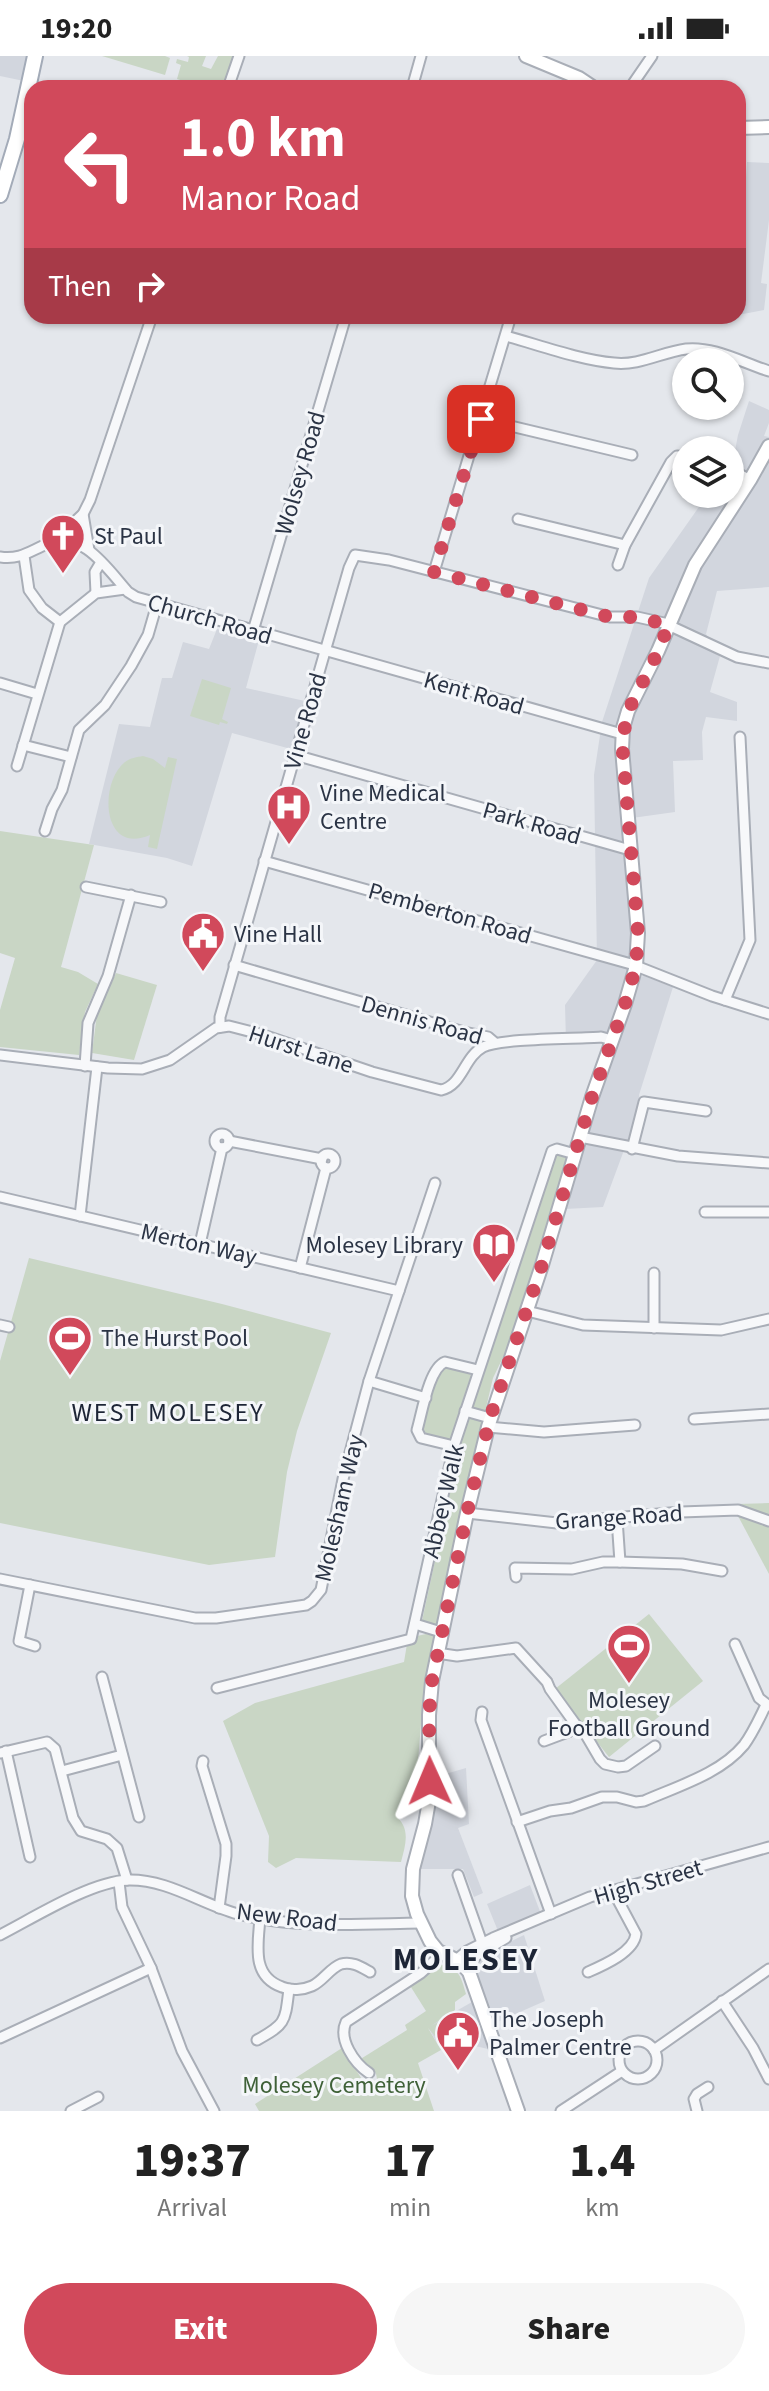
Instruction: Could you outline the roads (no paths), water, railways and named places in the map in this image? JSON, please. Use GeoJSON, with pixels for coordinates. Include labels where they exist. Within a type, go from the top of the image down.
{"type":"FeatureCollection","features":[{"type":"Feature","properties":{"kind":"main road"},"geometry":{"type":"LineString","coordinates":[[30,80],[35,56]]}},
{"type":"Feature","properties":{"kind":"main road"},"geometry":{"type":"LineString","coordinates":[[526,56],[567,80]]}},
{"type":"Feature","properties":{"kind":"main road"},"geometry":{"type":"LineString","coordinates":[[0,195],[24,107]]}},
{"type":"Feature","properties":{"kind":"main road"},"geometry":{"type":"LineString","coordinates":[[746,128],[769,127]]}},
{"type":"Feature","properties":{"kind":"main road"},"geometry":{"type":"LineString","coordinates":[[518,2111],[473,1982],[461,1964],[442,1954],[430,1941],[412,1896],[412,1875],[428,1810],[430,1699],[441,1632],[489,1423],[558,1217],[580,1137],[636,966],[638,933],[622,734],[628,711],[660,648],[698,558],[769,446]]}},
{"type":"Feature","properties":{"kind":"street"},"geometry":{"type":"LineString","coordinates":[[231,80],[239,56]]}},
{"type":"Feature","properties":{"kind":"street"},"geometry":{"type":"LineString","coordinates":[[414,80],[421,56]]}},
{"type":"Feature","properties":{"kind":"street"},"geometry":{"type":"LineString","coordinates":[[636,80],[652,56]]}},
{"type":"Feature","properties":{"kind":"street"},"geometry":{"type":"LineString","coordinates":[[0,557],[24,556],[53,542],[83,514],[149,324]]}},
{"type":"Feature","properties":{"kind":"street","name":"Wolsey Road"},"geometry":{"type":"LineString","coordinates":[[253,631],[344,324]]}},
{"type":"Feature","properties":{"kind":"street"},"geometry":{"type":"LineString","coordinates":[[509,324],[434,572],[610,617],[637,617],[668,625],[737,657],[769,663]]}},
{"type":"Feature","properties":{"kind":"street"},"geometry":{"type":"LineString","coordinates":[[506,336],[612,363],[634,362],[695,349],[718,353],[769,371]]}},
{"type":"Feature","properties":{"kind":"street"},"geometry":{"type":"LineString","coordinates":[[481,419],[632,455]]}},
{"type":"Feature","properties":{"kind":"street"},"geometry":{"type":"LineString","coordinates":[[618,565],[625,545],[672,461]]}},
{"type":"Feature","properties":{"kind":"street"},"geometry":{"type":"LineString","coordinates":[[744,477],[750,480]]}},
{"type":"Feature","properties":{"kind":"street"},"geometry":{"type":"LineString","coordinates":[[83,514],[89,550]]}},
{"type":"Feature","properties":{"kind":"street"},"geometry":{"type":"LineString","coordinates":[[518,519],[625,545]]}},
{"type":"Feature","properties":{"kind":"street"},"geometry":{"type":"LineString","coordinates":[[53,542],[76,543],[89,550]]}},
{"type":"Feature","properties":{"kind":"street","name":"Church Road"},"geometry":{"type":"LineString","coordinates":[[89,550],[136,597],[325,651]]}},
{"type":"Feature","properties":{"kind":"street","name":"Vine Road"},"geometry":{"type":"LineString","coordinates":[[220,1027],[234,965],[352,559],[355,555],[389,560],[434,572]]}},
{"type":"Feature","properties":{"kind":"street"},"geometry":{"type":"LineString","coordinates":[[24,556],[29,590],[42,608],[60,622]]}},
{"type":"Feature","properties":{"kind":"street"},"geometry":{"type":"LineString","coordinates":[[96,593],[95,572],[101,562]]}},
{"type":"Feature","properties":{"kind":"street"},"geometry":{"type":"LineString","coordinates":[[17,766],[60,622],[96,593],[125,589]]}},
{"type":"Feature","properties":{"kind":"street"},"geometry":{"type":"LineString","coordinates":[[59,823],[47,826],[62,790],[79,730],[105,705],[131,666],[148,635],[157,604]]}},
{"type":"Feature","properties":{"kind":"street","name":"Kent Road"},"geometry":{"type":"LineString","coordinates":[[325,651],[622,734]]}},
{"type":"Feature","properties":{"kind":"street"},"geometry":{"type":"LineString","coordinates":[[0,683],[37,694]]}},
{"type":"Feature","properties":{"kind":"street"},"geometry":{"type":"LineString","coordinates":[[725,1000],[750,940],[740,737]]}},
{"type":"Feature","properties":{"kind":"street"},"geometry":{"type":"LineString","coordinates":[[23,745],[71,757]]}},
{"type":"Feature","properties":{"kind":"street","name":"Park Road"},"geometry":{"type":"LineString","coordinates":[[295,755],[630,850]]}},
{"type":"Feature","properties":{"kind":"street","name":"Pemberton Road"},"geometry":{"type":"LineString","coordinates":[[264,861],[636,966],[769,1014]]}},
{"type":"Feature","properties":{"kind":"street"},"geometry":{"type":"LineString","coordinates":[[86,887],[161,902]]}},
{"type":"Feature","properties":{"kind":"street"},"geometry":{"type":"LineString","coordinates":[[85,1066],[88,1023],[108,976],[131,895]]}},
{"type":"Feature","properties":{"kind":"street","name":"Dennis Road"},"geometry":{"type":"LineString","coordinates":[[234,965],[488,1037],[495,1043],[601,1037],[612,1040]]}},
{"type":"Feature","properties":{"kind":"street","name":"Hurst Lane"},"geometry":{"type":"LineString","coordinates":[[0,1055],[135,1070],[156,1066],[176,1057],[220,1027],[229,1026],[437,1090],[451,1087],[472,1055],[495,1043]]}},
{"type":"Feature","properties":{"kind":"street"},"geometry":{"type":"LineString","coordinates":[[80,1216],[97,1067]]}},
{"type":"Feature","properties":{"kind":"street"},"geometry":{"type":"LineString","coordinates":[[632,1149],[644,1102],[706,1111]]}},
{"type":"Feature","properties":{"kind":"street"},"geometry":{"type":"LineString","coordinates":[[580,1137],[678,1156],[769,1163]]}},
{"type":"Feature","properties":{"kind":"street"},"geometry":{"type":"LineString","coordinates":[[200,1244],[225,1145],[324,1163],[300,1268]]}},
{"type":"Feature","properties":{"kind":"street","name":"Abbey Walk"},"geometry":{"type":"LineString","coordinates":[[415,1624],[454,1446],[551,1153],[557,1149],[575,1154]]}},
{"type":"Feature","properties":{"kind":"street","name":"Molesham Way"},"geometry":{"type":"LineString","coordinates":[[0,1579],[206,1619],[306,1605],[312,1601],[321,1590],[340,1490],[369,1381],[435,1183]]}},
{"type":"Feature","properties":{"kind":"street","name":"Merton Way"},"geometry":{"type":"LineString","coordinates":[[0,1197],[399,1291]]}},
{"type":"Feature","properties":{"kind":"street"},"geometry":{"type":"LineString","coordinates":[[705,1212],[769,1212]]}},
{"type":"Feature","properties":{"kind":"street"},"geometry":{"type":"LineString","coordinates":[[654,1273],[654,1328]]}},
{"type":"Feature","properties":{"kind":"street"},"geometry":{"type":"LineString","coordinates":[[527,1311],[583,1325],[654,1328],[721,1330],[769,1319]]}},
{"type":"Feature","properties":{"kind":"street"},"geometry":{"type":"LineString","coordinates":[[454,1446],[418,1435],[426,1398],[440,1363],[478,1370]]}},
{"type":"Feature","properties":{"kind":"street"},"geometry":{"type":"LineString","coordinates":[[369,1381],[426,1398]]}},
{"type":"Feature","properties":{"kind":"street"},"geometry":{"type":"LineString","coordinates":[[465,1411],[489,1423],[544,1432],[635,1425]]}},
{"type":"Feature","properties":{"kind":"street"},"geometry":{"type":"LineString","coordinates":[[694,1419],[769,1414]]}},
{"type":"Feature","properties":{"kind":"street","name":"Grange Road"},"geometry":{"type":"LineString","coordinates":[[467,1513],[557,1523],[738,1510],[769,1521]]}},
{"type":"Feature","properties":{"kind":"street"},"geometry":{"type":"LineString","coordinates":[[617,1519],[620,1562]]}},
{"type":"Feature","properties":{"kind":"street"},"geometry":{"type":"LineString","coordinates":[[516,1577],[515,1568],[572,1569],[603,1562],[682,1564],[722,1571]]}},
{"type":"Feature","properties":{"kind":"street"},"geometry":{"type":"LineString","coordinates":[[30,1585],[19,1641],[35,1646]]}},
{"type":"Feature","properties":{"kind":"street"},"geometry":{"type":"LineString","coordinates":[[217,1688],[411,1639],[415,1624],[441,1632]]}},
{"type":"Feature","properties":{"kind":"street"},"geometry":{"type":"LineString","coordinates":[[517,1822],[602,1797],[644,1801],[704,1775],[727,1761],[746,1743],[767,1706],[759,1698],[735,1644]]}},
{"type":"Feature","properties":{"kind":"street"},"geometry":{"type":"LineString","coordinates":[[437,1653],[457,1656],[516,1648],[537,1669],[576,1725],[591,1741],[600,1759],[611,1766],[633,1762],[655,1746]]}},
{"type":"Feature","properties":{"kind":"street"},"geometry":{"type":"LineString","coordinates":[[102,1677],[139,1817]]}},
{"type":"Feature","properties":{"kind":"street"},"geometry":{"type":"LineString","coordinates":[[482,1712],[481,1720],[551,1914]]}},
{"type":"Feature","properties":{"kind":"street"},"geometry":{"type":"LineString","coordinates":[[544,1741],[568,1732],[576,1725]]}},
{"type":"Feature","properties":{"kind":"street"},"geometry":{"type":"LineString","coordinates":[[30,1857],[3,1752],[47,1742],[55,1749],[73,1818],[81,1831],[107,1839],[117,1848],[123,1881],[122,1907],[151,1968],[182,2051],[214,2111]]}},
{"type":"Feature","properties":{"kind":"street"},"geometry":{"type":"LineString","coordinates":[[62,1771],[122,1755]]}},
{"type":"Feature","properties":{"kind":"street"},"geometry":{"type":"LineString","coordinates":[[203,1761],[226,1844],[219,1908]]}},
{"type":"Feature","properties":{"kind":"street","name":"High Street"},"geometry":{"type":"LineString","coordinates":[[461,1964],[530,1924],[590,1897],[769,1847]]}},
{"type":"Feature","properties":{"kind":"street"},"geometry":{"type":"LineString","coordinates":[[458,1875],[482,1943]]}},
{"type":"Feature","properties":{"kind":"street","name":"New Road"},"geometry":{"type":"LineString","coordinates":[[0,1935],[95,1887],[123,1881],[156,1882],[219,1908],[260,1918],[375,1926],[419,1918]]}},
{"type":"Feature","properties":{"kind":"street"},"geometry":{"type":"LineString","coordinates":[[588,1972],[635,1944],[636,1934],[613,1891]]}},
{"type":"Feature","properties":{"kind":"street"},"geometry":{"type":"LineString","coordinates":[[260,1918],[257,1949],[260,1967],[268,1980],[289,1989],[310,1987],[342,1964],[358,1960],[370,1972]]}},
{"type":"Feature","properties":{"kind":"street","name":"High Street"},"geometry":{"type":"LineString","coordinates":[[461,1964],[482,1943],[530,1924]]}},
{"type":"Feature","properties":{"kind":"street"},"geometry":{"type":"LineString","coordinates":[[369,2073],[361,2067],[343,2039],[346,2022],[421,1973],[442,1954]]}},
{"type":"Feature","properties":{"kind":"street"},"geometry":{"type":"LineString","coordinates":[[0,2038],[151,1968]]}},
{"type":"Feature","properties":{"kind":"street"},"geometry":{"type":"LineString","coordinates":[[654,2050],[769,1969]]}},
{"type":"Feature","properties":{"kind":"street"},"geometry":{"type":"LineString","coordinates":[[258,2036],[280,2025],[285,2017],[289,1989]]}},
{"type":"Feature","properties":{"kind":"street"},"geometry":{"type":"LineString","coordinates":[[722,2001],[749,2041],[769,2079]]}},
{"type":"Feature","properties":{"kind":"street"},"geometry":{"type":"LineString","coordinates":[[644,2041],[654,2050],[657,2062],[651,2074],[639,2079],[622,2071],[620,2051],[630,2042],[644,2041]]}},
{"type":"Feature","properties":{"kind":"street"},"geometry":{"type":"LineString","coordinates":[[561,2111],[622,2071]]}},
{"type":"Feature","properties":{"kind":"street"},"geometry":{"type":"LineString","coordinates":[[697,2111],[694,2099],[708,2087]]}},
{"type":"Feature","properties":{"kind":"street"},"geometry":{"type":"LineString","coordinates":[[71,2111],[98,2097]]}},
{"type":"Feature","properties":{"kind":"place","name":"St Paul"},"geometry":{"type":"Point","coordinates":[63,575]}},
{"type":"Feature","properties":{"kind":"place","name":"Vine Medical Centre"},"geometry":{"type":"Point","coordinates":[289,846]}},
{"type":"Feature","properties":{"kind":"place","name":"Vine Hall"},"geometry":{"type":"Point","coordinates":[203,973]}},
{"type":"Feature","properties":{"kind":"place","name":"Molesey Library"},"geometry":{"type":"Point","coordinates":[494,1284]}},
{"type":"Feature","properties":{"kind":"place","name":"The Hurst Pool"},"geometry":{"type":"Point","coordinates":[70,1377]}},
{"type":"Feature","properties":{"kind":"place","name":"Molesey Football Ground"},"geometry":{"type":"Point","coordinates":[629,1685]}},
{"type":"Feature","properties":{"kind":"place","name":"The Joseph Palmer Centre"},"geometry":{"type":"Point","coordinates":[458,2072]}},
{"type":"Feature","properties":{"kind":"district","name":"WEST MOLESEY"},"geometry":{"type":"Point","coordinates":[168,1412]}},
{"type":"Feature","properties":{"kind":"district","name":"MOLESEY"},"geometry":{"type":"Point","coordinates":[466,1959]}},
{"type":"Feature","properties":{"kind":"park label","name":"Molesey Cemetery"},"geometry":{"type":"Point","coordinates":[334,2085]}}]}
